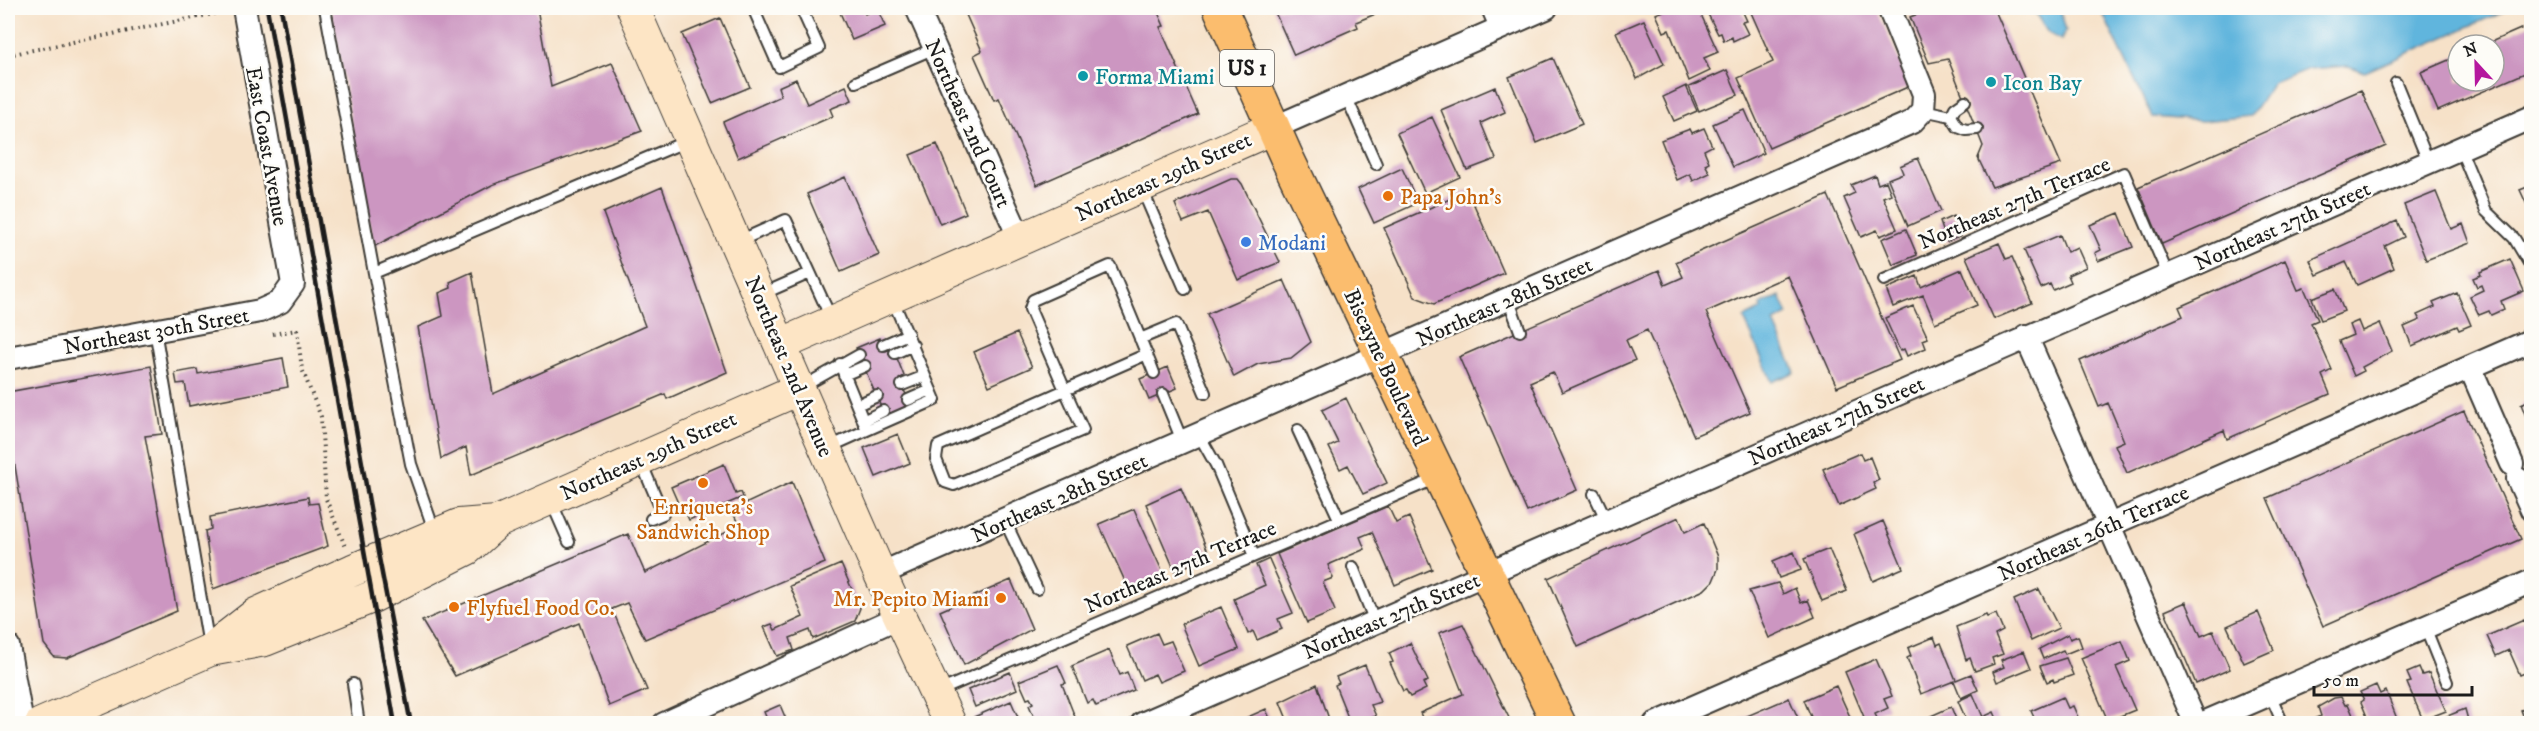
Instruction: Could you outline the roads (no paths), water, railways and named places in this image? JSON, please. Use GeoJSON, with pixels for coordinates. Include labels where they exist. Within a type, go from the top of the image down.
{"type":"FeatureCollection","features":[{"type":"Feature","properties":{"kind":"main road","name":"Biscayne Boulevard"},"geometry":{"type":"LineString","coordinates":[[1220,8],[1273,128],[1559,723]]}},
{"type":"Feature","properties":{"kind":"street","name":"Northeast 2nd Avenue"},"geometry":{"type":"LineString","coordinates":[[633,8],[899,617],[950,723]]}},
{"type":"Feature","properties":{"kind":"street","name":"Northeast 2nd Court"},"geometry":{"type":"LineString","coordinates":[[917,8],[1020,240]]}},
{"type":"Feature","properties":{"kind":"street","name":"Northeast 29th Street"},"geometry":{"type":"LineString","coordinates":[[780,345],[1346,96],[1497,17],[1546,8]]}},
{"type":"Feature","properties":{"kind":"street"},"geometry":{"type":"LineString","coordinates":[[1889,8],[1922,84],[1923,110]]}},
{"type":"Feature","properties":{"kind":"street","name":"East Coast Avenue"},"geometry":{"type":"LineString","coordinates":[[234,10],[293,284]]}},
{"type":"Feature","properties":{"kind":"street","name":"Northeast 28th Street"},"geometry":{"type":"LineString","coordinates":[[880,574],[1912,122],[1923,110]]}},
{"type":"Feature","properties":{"kind":"street","name":"Northeast 27th Street"},"geometry":{"type":"LineString","coordinates":[[1142,723],[2532,117]]}},
{"type":"Feature","properties":{"kind":"street","name":"Northeast 30th Street"},"geometry":{"type":"LineString","coordinates":[[8,358],[260,311],[280,302],[293,284]]}},
{"type":"Feature","properties":{"kind":"street"},"geometry":{"type":"LineString","coordinates":[[2026,336],[2196,723]]}},
{"type":"Feature","properties":{"kind":"street","name":"Northeast 26th Terrace"},"geometry":{"type":"LineString","coordinates":[[1655,723],[2532,340]]}},
{"type":"Feature","properties":{"kind":"street"},"geometry":{"type":"LineString","coordinates":[[2470,367],[2532,510]]}},
{"type":"Feature","properties":{"kind":"street","name":"Northeast 29th Street"},"geometry":{"type":"LineString","coordinates":[[41,723],[210,650],[265,639],[372,597],[466,549],[497,522],[799,389]]}},
{"type":"Feature","properties":{"kind":"street","name":"Northeast 29th Street"},"geometry":{"type":"LineString","coordinates":[[210,650],[256,614],[353,570],[459,525],[497,522]]}},
{"type":"Feature","properties":{"kind":"street"},"geometry":{"type":"LineString","coordinates":[[2201,723],[2532,580]]}},
{"type":"Feature","properties":{"kind":"street"},"geometry":{"type":"LineString","coordinates":[[664,723],[899,617]]}},
{"type":"Feature","properties":{"kind":"street"},"geometry":{"type":"LineString","coordinates":[[8,646],[22,723]]}},
{"type":"Feature","properties":{"kind":"lane"},"geometry":{"type":"LineString","coordinates":[[325,8],[411,464],[436,534]]}},
{"type":"Feature","properties":{"kind":"lane"},"geometry":{"type":"LineString","coordinates":[[753,8],[779,67],[819,48],[801,8]]}},
{"type":"Feature","properties":{"kind":"lane"},"geometry":{"type":"LineString","coordinates":[[856,82],[935,48]]}},
{"type":"Feature","properties":{"kind":"lane"},"geometry":{"type":"LineString","coordinates":[[2396,83],[2428,161]]}},
{"type":"Feature","properties":{"kind":"lane"},"geometry":{"type":"LineString","coordinates":[[1346,96],[1376,164]]}},
{"type":"Feature","properties":{"kind":"lane"},"geometry":{"type":"LineString","coordinates":[[1965,101],[1955,108],[1952,116],[1958,127],[1966,130],[1977,129]]}},
{"type":"Feature","properties":{"kind":"lane"},"geometry":{"type":"LineString","coordinates":[[1923,110],[1952,116]]}},
{"type":"Feature","properties":{"kind":"lane"},"geometry":{"type":"LineString","coordinates":[[374,273],[690,140]]}},
{"type":"Feature","properties":{"kind":"lane"},"geometry":{"type":"LineString","coordinates":[[2460,148],[2486,212],[2514,238],[2532,268]]}},
{"type":"Feature","properties":{"kind":"lane","name":"Northeast 27th Terrace"},"geometry":{"type":"LineString","coordinates":[[1884,280],[2124,173],[2168,275]]}},
{"type":"Feature","properties":{"kind":"lane"},"geometry":{"type":"LineString","coordinates":[[1141,186],[1185,289]]}},
{"type":"Feature","properties":{"kind":"lane"},"geometry":{"type":"LineString","coordinates":[[735,242],[786,220],[832,321]]}},
{"type":"Feature","properties":{"kind":"lane"},"geometry":{"type":"LineString","coordinates":[[1147,354],[1065,390],[938,446],[936,459],[945,482],[954,485],[1083,430],[1065,390],[1030,309],[1033,300],[1110,266],[1147,354],[1154,372]]}},
{"type":"Feature","properties":{"kind":"lane"},"geometry":{"type":"LineString","coordinates":[[759,295],[810,273]]}},
{"type":"Feature","properties":{"kind":"lane"},"geometry":{"type":"LineString","coordinates":[[865,425],[935,400],[891,296]]}},
{"type":"Feature","properties":{"kind":"lane"},"geometry":{"type":"LineString","coordinates":[[1509,298],[1520,331]]}},
{"type":"Feature","properties":{"kind":"lane"},"geometry":{"type":"LineString","coordinates":[[1140,339],[1176,324],[1205,393]]}},
{"type":"Feature","properties":{"kind":"lane"},"geometry":{"type":"LineString","coordinates":[[156,330],[210,650]]}},
{"type":"Feature","properties":{"kind":"lane"},"geometry":{"type":"LineString","coordinates":[[883,345],[908,334]]}},
{"type":"Feature","properties":{"kind":"lane"},"geometry":{"type":"LineString","coordinates":[[895,353],[913,345]]}},
{"type":"Feature","properties":{"kind":"lane"},"geometry":{"type":"LineString","coordinates":[[799,389],[859,355]]}},
{"type":"Feature","properties":{"kind":"lane"},"geometry":{"type":"LineString","coordinates":[[840,364],[865,425]]}},
{"type":"Feature","properties":{"kind":"lane"},"geometry":{"type":"LineString","coordinates":[[844,375],[864,366]]}},
{"type":"Feature","properties":{"kind":"lane"},"geometry":{"type":"LineString","coordinates":[[902,385],[925,376]]}},
{"type":"Feature","properties":{"kind":"lane"},"geometry":{"type":"LineString","coordinates":[[908,400],[931,390]]}},
{"type":"Feature","properties":{"kind":"lane"},"geometry":{"type":"LineString","coordinates":[[1163,394],[1191,439],[1216,465],[1254,556]]}},
{"type":"Feature","properties":{"kind":"lane"},"geometry":{"type":"LineString","coordinates":[[857,405],[877,396]]}},
{"type":"Feature","properties":{"kind":"lane"},"geometry":{"type":"LineString","coordinates":[[825,449],[865,425],[883,411]]}},
{"type":"Feature","properties":{"kind":"lane"},"geometry":{"type":"LineString","coordinates":[[1298,430],[1340,519]]}},
{"type":"Feature","properties":{"kind":"lane"},"geometry":{"type":"LineString","coordinates":[[640,458],[663,514],[651,519]]}},
{"type":"Feature","properties":{"kind":"lane","name":"Northeast 27th Terrace"},"geometry":{"type":"LineString","coordinates":[[936,692],[1439,477]]}},
{"type":"Feature","properties":{"kind":"lane"},"geometry":{"type":"LineString","coordinates":[[1594,494],[1607,521]]}},
{"type":"Feature","properties":{"kind":"lane"},"geometry":{"type":"LineString","coordinates":[[550,498],[569,542]]}},
{"type":"Feature","properties":{"kind":"lane"},"geometry":{"type":"LineString","coordinates":[[1005,521],[1037,589]]}},
{"type":"Feature","properties":{"kind":"lane"},"geometry":{"type":"LineString","coordinates":[[1353,567],[1375,622]]}},
{"type":"Feature","properties":{"kind":"lane"},"geometry":{"type":"LineString","coordinates":[[2425,627],[2447,682]]}},
{"type":"Feature","properties":{"kind":"lane"},"geometry":{"type":"LineString","coordinates":[[353,684],[359,723]]}},
{"type":"Feature","properties":{"kind":"lane"},"geometry":{"type":"LineString","coordinates":[[2270,694],[2283,723]]}},
{"type":"Feature","properties":{"kind":"water"},"geometry":{"type":"Polygon","coordinates":[[[2032,8],[2060,8],[2066,31],[2061,40],[2048,33],[2032,8]]]}},
{"type":"Feature","properties":{"kind":"water"},"geometry":{"type":"Polygon","coordinates":[[[2100,8],[2511,8],[2454,33],[2446,33],[2446,36],[2365,72],[2348,66],[2308,69],[2273,83],[2251,116],[2203,121],[2153,117],[2100,8]]]}},
{"type":"Feature","properties":{"kind":"water"},"geometry":{"type":"Polygon","coordinates":[[[1780,296],[1788,315],[1774,322],[1795,372],[1772,382],[1744,318],[1762,309],[1760,305],[1780,296]]]}},
{"type":"Feature","properties":{"kind":"railway"},"geometry":{"type":"LineString","coordinates":[[267,8],[395,724]]}},
{"type":"Feature","properties":{"kind":"railway"},"geometry":{"type":"LineString","coordinates":[[281,8],[379,558],[411,724]]}},
{"type":"Feature","properties":{"kind":"place","name":"Forma Miami"},"geometry":{"type":"Point","coordinates":[1083,76]}},
{"type":"Feature","properties":{"kind":"place","name":"Icon Bay"},"geometry":{"type":"Point","coordinates":[1991,82]}},
{"type":"Feature","properties":{"kind":"place","name":"Papa John's"},"geometry":{"type":"Point","coordinates":[1388,196]}},
{"type":"Feature","properties":{"kind":"place","name":"Modani"},"geometry":{"type":"Point","coordinates":[1246,242]}},
{"type":"Feature","properties":{"kind":"place","name":"Enriqueta's Sandwich Shop"},"geometry":{"type":"Point","coordinates":[703,483]}},
{"type":"Feature","properties":{"kind":"place","name":"Mr. Pepito Miami"},"geometry":{"type":"Point","coordinates":[1001,598]}},
{"type":"Feature","properties":{"kind":"place","name":"Flyfuel Food Co."},"geometry":{"type":"Point","coordinates":[454,607]}}]}
